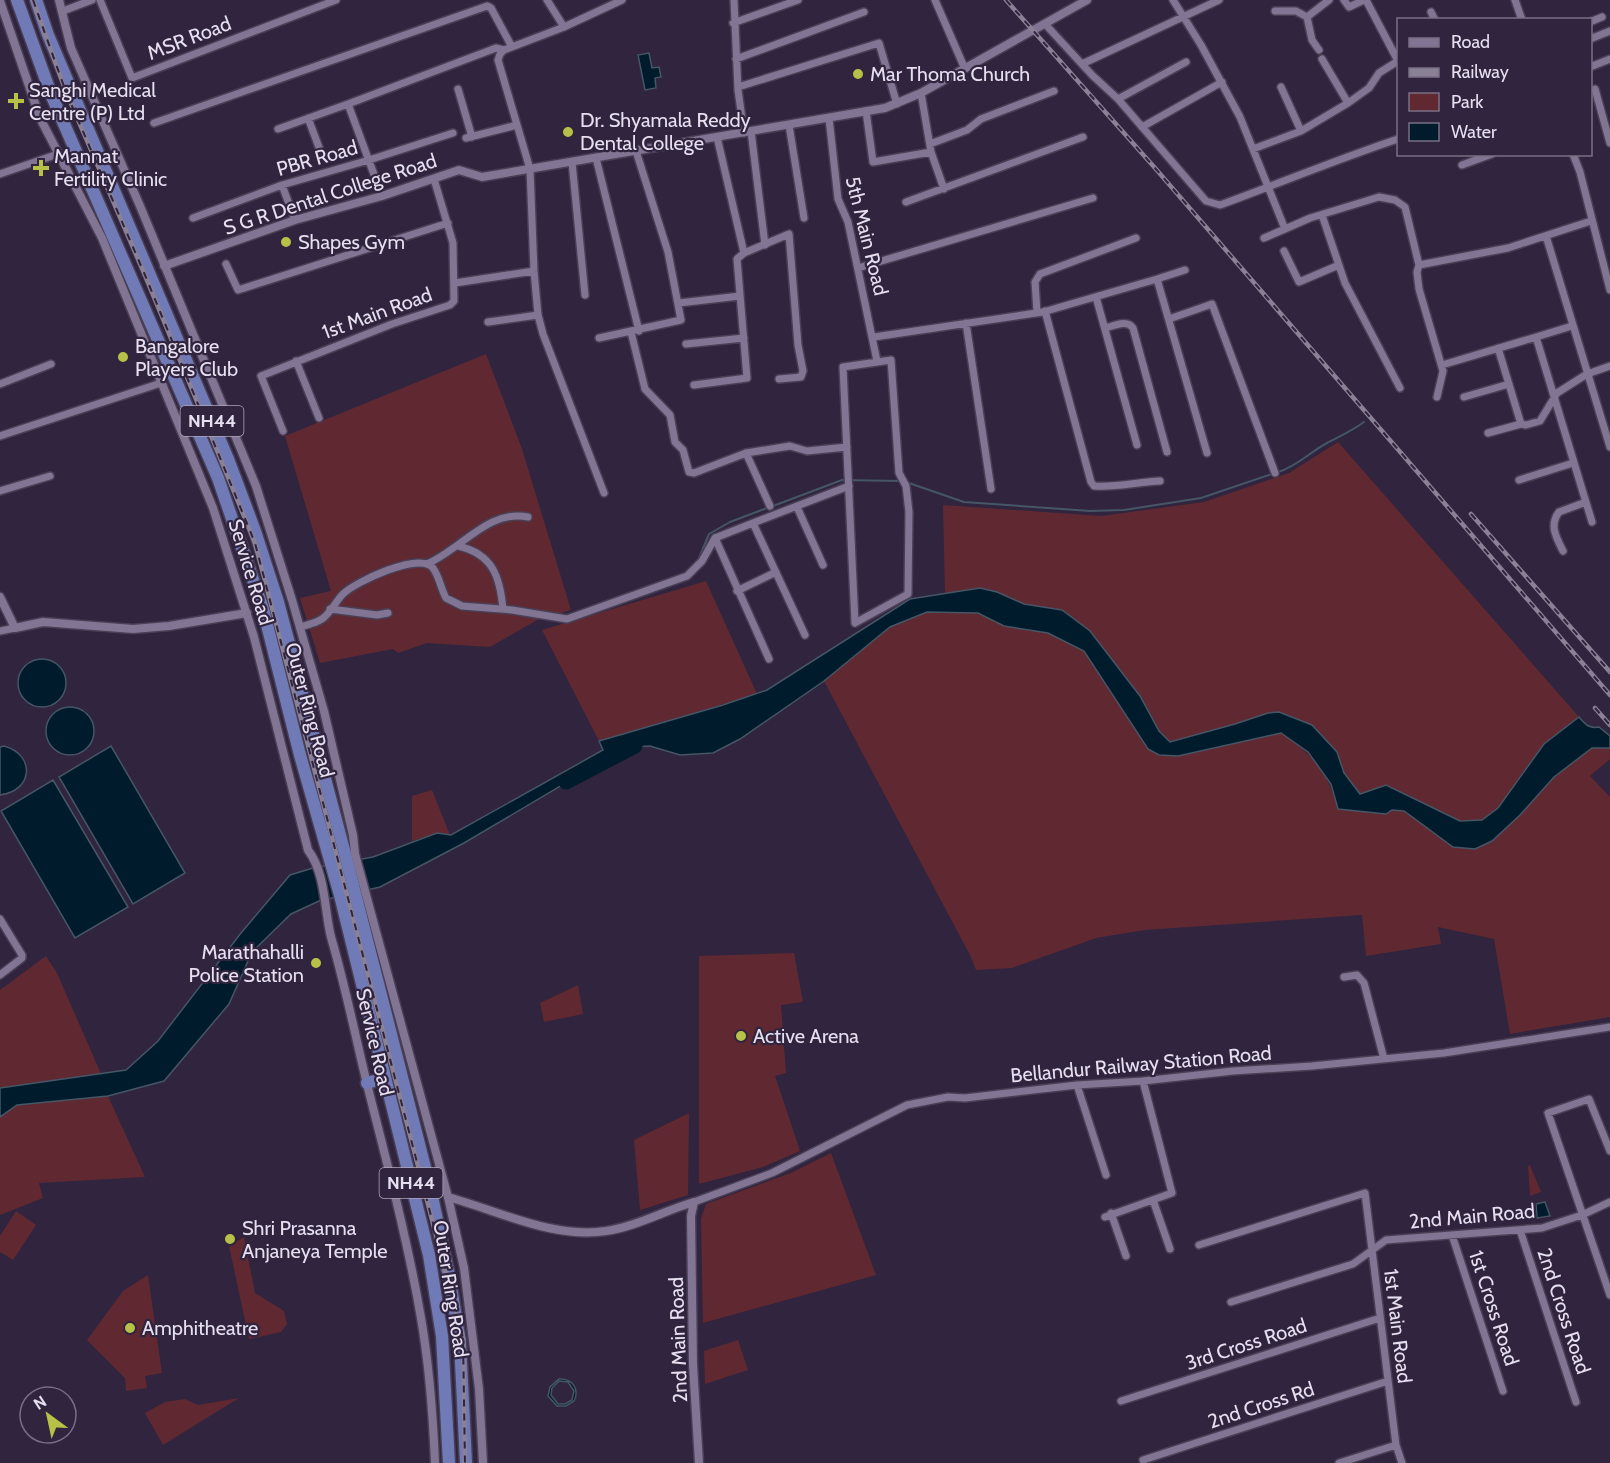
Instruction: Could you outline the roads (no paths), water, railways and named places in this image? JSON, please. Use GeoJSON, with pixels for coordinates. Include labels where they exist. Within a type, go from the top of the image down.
{"type":"FeatureCollection","features":[{"type":"Feature","properties":{"kind":"highway","name":"Outer Ring Road"},"geometry":{"type":"LineString","coordinates":[[17,0],[51,94],[218,478],[263,609],[300,754],[343,907],[427,1245],[442,1336],[449,1463]]}},
{"type":"Feature","properties":{"kind":"highway","name":"Outer Ring Road"},"geometry":{"type":"LineString","coordinates":[[36,0],[48,35],[244,498],[278,602],[361,897],[430,1187],[460,1342],[466,1463]]}},
{"type":"Feature","properties":{"kind":"highway"},"geometry":{"type":"LineString","coordinates":[[367,1083],[385,1078]]}},
{"type":"Feature","properties":{"kind":"street","name":"Service Road"},"geometry":{"type":"LineString","coordinates":[[59,0],[71,48],[256,486],[324,711],[353,835],[350,855]]}},
{"type":"Feature","properties":{"kind":"street"},"geometry":{"type":"LineString","coordinates":[[63,11],[92,0]]}},
{"type":"Feature","properties":{"kind":"street","name":"MSR Road"},"geometry":{"type":"LineString","coordinates":[[100,0],[132,78],[336,0]]}},
{"type":"Feature","properties":{"kind":"street"},"geometry":{"type":"LineString","coordinates":[[547,0],[564,27]]}},
{"type":"Feature","properties":{"kind":"street"},"geometry":{"type":"LineString","coordinates":[[604,493],[543,334],[538,315],[530,169],[498,60],[504,50],[564,27],[609,3],[622,0]]}},
{"type":"Feature","properties":{"kind":"street"},"geometry":{"type":"LineString","coordinates":[[734,0],[733,23],[738,87],[748,132],[765,245]]}},
{"type":"Feature","properties":{"kind":"street"},"geometry":{"type":"LineString","coordinates":[[733,23],[798,0]]}},
{"type":"Feature","properties":{"kind":"street"},"geometry":{"type":"LineString","coordinates":[[935,0],[965,69]]}},
{"type":"Feature","properties":{"kind":"street","name":"S G R Dental College Road"},"geometry":{"type":"LineString","coordinates":[[164,266],[296,220],[382,196],[459,170],[482,177],[885,108],[921,93],[1087,0]]}},
{"type":"Feature","properties":{"kind":"street"},"geometry":{"type":"LineString","coordinates":[[1173,0],[1240,117],[1285,229]]}},
{"type":"Feature","properties":{"kind":"street"},"geometry":{"type":"LineString","coordinates":[[1082,64],[1219,0]]}},
{"type":"Feature","properties":{"kind":"street"},"geometry":{"type":"LineString","coordinates":[[1307,17],[1329,0]]}},
{"type":"Feature","properties":{"kind":"street"},"geometry":{"type":"LineString","coordinates":[[1344,0],[1349,7],[1365,0],[1397,59]]}},
{"type":"Feature","properties":{"kind":"street"},"geometry":{"type":"LineString","coordinates":[[1515,0],[1521,18]]}},
{"type":"Feature","properties":{"kind":"street","name":"Service Road"},"geometry":{"type":"LineString","coordinates":[[0,1],[40,118],[102,238],[213,508],[247,613],[308,850],[314,858],[328,911],[329,927],[406,1239],[422,1320],[435,1463]]}},
{"type":"Feature","properties":{"kind":"street"},"geometry":{"type":"LineString","coordinates":[[154,123],[487,6],[491,8],[512,47]]}},
{"type":"Feature","properties":{"kind":"street"},"geometry":{"type":"LineString","coordinates":[[1275,11],[1296,11],[1307,17],[1312,40],[1318,50]]}},
{"type":"Feature","properties":{"kind":"street"},"geometry":{"type":"LineString","coordinates":[[736,59],[864,12]]}},
{"type":"Feature","properties":{"kind":"street"},"geometry":{"type":"LineString","coordinates":[[1592,21],[1602,17]]}},
{"type":"Feature","properties":{"kind":"street"},"geometry":{"type":"LineString","coordinates":[[1045,24],[1118,99],[1206,201],[1212,204],[1220,205],[1330,162],[1397,139]]}},
{"type":"Feature","properties":{"kind":"street"},"geometry":{"type":"LineString","coordinates":[[1592,38],[1610,31]]}},
{"type":"Feature","properties":{"kind":"street"},"geometry":{"type":"LineString","coordinates":[[738,87],[879,44],[897,104]]}},
{"type":"Feature","properties":{"kind":"street"},"geometry":{"type":"LineString","coordinates":[[278,129],[496,48],[504,50]]}},
{"type":"Feature","properties":{"kind":"street"},"geometry":{"type":"LineString","coordinates":[[1322,59],[1348,103]]}},
{"type":"Feature","properties":{"kind":"street"},"geometry":{"type":"LineString","coordinates":[[1592,66],[1610,59]]}},
{"type":"Feature","properties":{"kind":"street"},"geometry":{"type":"LineString","coordinates":[[1118,99],[1186,62]]}},
{"type":"Feature","properties":{"kind":"street"},"geometry":{"type":"LineString","coordinates":[[1253,149],[1301,131],[1348,103],[1369,88],[1379,73],[1397,62]]}},
{"type":"Feature","properties":{"kind":"street"},"geometry":{"type":"LineString","coordinates":[[1142,128],[1222,82]]}},
{"type":"Feature","properties":{"kind":"street"},"geometry":{"type":"LineString","coordinates":[[1281,87],[1301,131]]}},
{"type":"Feature","properties":{"kind":"street"},"geometry":{"type":"LineString","coordinates":[[458,89],[469,137],[517,125]]}},
{"type":"Feature","properties":{"kind":"street"},"geometry":{"type":"LineString","coordinates":[[1595,89],[1610,143]]}},
{"type":"Feature","properties":{"kind":"street"},"geometry":{"type":"LineString","coordinates":[[866,111],[873,162],[930,148],[967,130],[981,119],[1054,91]]}},
{"type":"Feature","properties":{"kind":"street"},"geometry":{"type":"LineString","coordinates":[[921,93],[930,148],[944,189]]}},
{"type":"Feature","properties":{"kind":"street"},"geometry":{"type":"LineString","coordinates":[[348,104],[382,196]]}},
{"type":"Feature","properties":{"kind":"street"},"geometry":{"type":"LineString","coordinates":[[308,118],[320,150]]}},
{"type":"Feature","properties":{"kind":"street","name":"5th Main Road"},"geometry":{"type":"LineString","coordinates":[[829,118],[838,199],[848,222],[878,361]]}},
{"type":"Feature","properties":{"kind":"street"},"geometry":{"type":"LineString","coordinates":[[789,125],[804,218]]}},
{"type":"Feature","properties":{"kind":"street","name":"PBR Road"},"geometry":{"type":"LineString","coordinates":[[193,218],[282,185],[453,133]]}},
{"type":"Feature","properties":{"kind":"street"},"geometry":{"type":"LineString","coordinates":[[717,137],[744,253]]}},
{"type":"Feature","properties":{"kind":"street"},"geometry":{"type":"LineString","coordinates":[[906,202],[1083,137]]}},
{"type":"Feature","properties":{"kind":"street"},"geometry":{"type":"LineString","coordinates":[[599,338],[681,320],[668,252],[636,151]]}},
{"type":"Feature","properties":{"kind":"street"},"geometry":{"type":"LineString","coordinates":[[0,174],[58,154]]}},
{"type":"Feature","properties":{"kind":"street"},"geometry":{"type":"LineString","coordinates":[[1462,165],[1487,156]]}},
{"type":"Feature","properties":{"kind":"street"},"geometry":{"type":"LineString","coordinates":[[1574,156],[1580,172],[1610,290]]}},
{"type":"Feature","properties":{"kind":"street"},"geometry":{"type":"LineString","coordinates":[[596,158],[635,331],[645,389],[670,415],[675,442],[683,450],[689,472],[694,473],[746,453],[790,446],[807,451],[847,447]]}},
{"type":"Feature","properties":{"kind":"street"},"geometry":{"type":"LineString","coordinates":[[572,162],[585,296]]}},
{"type":"Feature","properties":{"kind":"street","name":"1st Main Road"},"geometry":{"type":"LineString","coordinates":[[283,432],[261,376],[392,324],[450,305],[454,301],[453,243],[434,179]]}},
{"type":"Feature","properties":{"kind":"street"},"geometry":{"type":"LineString","coordinates":[[282,185],[296,220]]}},
{"type":"Feature","properties":{"kind":"street"},"geometry":{"type":"LineString","coordinates":[[1264,238],[1322,214],[1379,197],[1395,200],[1405,207],[1419,265],[1417,272],[1419,289],[1442,364],[1443,371],[1437,397]]}},
{"type":"Feature","properties":{"kind":"street"},"geometry":{"type":"LineString","coordinates":[[858,268],[1093,198]]}},
{"type":"Feature","properties":{"kind":"street"},"geometry":{"type":"LineString","coordinates":[[1322,214],[1345,283],[1400,388]]}},
{"type":"Feature","properties":{"kind":"street"},"geometry":{"type":"LineString","coordinates":[[1419,265],[1508,248],[1591,220]]}},
{"type":"Feature","properties":{"kind":"street"},"geometry":{"type":"LineString","coordinates":[[226,264],[238,290],[448,224]]}},
{"type":"Feature","properties":{"kind":"street"},"geometry":{"type":"LineString","coordinates":[[694,384],[747,378],[736,258],[789,234],[798,345],[803,370],[801,377],[779,379]]}},
{"type":"Feature","properties":{"kind":"street"},"geometry":{"type":"LineString","coordinates":[[1546,236],[1610,447]]}},
{"type":"Feature","properties":{"kind":"street"},"geometry":{"type":"LineString","coordinates":[[1136,238],[1040,274],[1035,282],[1041,312],[1091,482],[1094,486],[1107,487],[1125,483],[1160,481]]}},
{"type":"Feature","properties":{"kind":"street"},"geometry":{"type":"LineString","coordinates":[[1284,251],[1299,282],[1339,265]]}},
{"type":"Feature","properties":{"kind":"street"},"geometry":{"type":"LineString","coordinates":[[874,337],[1041,312],[1185,270]]}},
{"type":"Feature","properties":{"kind":"street"},"geometry":{"type":"LineString","coordinates":[[455,283],[534,271]]}},
{"type":"Feature","properties":{"kind":"street"},"geometry":{"type":"LineString","coordinates":[[1157,279],[1207,453]]}},
{"type":"Feature","properties":{"kind":"street"},"geometry":{"type":"LineString","coordinates":[[679,303],[740,296]]}},
{"type":"Feature","properties":{"kind":"street"},"geometry":{"type":"LineString","coordinates":[[1096,297],[1137,446]]}},
{"type":"Feature","properties":{"kind":"street"},"geometry":{"type":"LineString","coordinates":[[1169,319],[1212,304],[1275,473]]}},
{"type":"Feature","properties":{"kind":"street"},"geometry":{"type":"LineString","coordinates":[[488,322],[538,315]]}},
{"type":"Feature","properties":{"kind":"street"},"geometry":{"type":"LineString","coordinates":[[966,323],[991,489]]}},
{"type":"Feature","properties":{"kind":"street"},"geometry":{"type":"LineString","coordinates":[[1105,328],[1131,324],[1167,452]]}},
{"type":"Feature","properties":{"kind":"street"},"geometry":{"type":"LineString","coordinates":[[1442,364],[1572,327]]}},
{"type":"Feature","properties":{"kind":"street"},"geometry":{"type":"LineString","coordinates":[[1536,337],[1593,522]]}},
{"type":"Feature","properties":{"kind":"street"},"geometry":{"type":"LineString","coordinates":[[686,344],[744,338]]}},
{"type":"Feature","properties":{"kind":"street"},"geometry":{"type":"LineString","coordinates":[[1498,348],[1521,424]]}},
{"type":"Feature","properties":{"kind":"street"},"geometry":{"type":"LineString","coordinates":[[891,360],[899,473],[906,486],[909,512],[908,594],[855,623],[843,367],[878,361],[891,360]]}},
{"type":"Feature","properties":{"kind":"street"},"geometry":{"type":"LineString","coordinates":[[296,361],[318,418]]}},
{"type":"Feature","properties":{"kind":"street"},"geometry":{"type":"LineString","coordinates":[[0,384],[51,364]]}},
{"type":"Feature","properties":{"kind":"street"},"geometry":{"type":"LineString","coordinates":[[1488,433],[1540,421],[1557,393],[1587,374],[1610,366]]}},
{"type":"Feature","properties":{"kind":"street"},"geometry":{"type":"LineString","coordinates":[[0,436],[161,383]]}},
{"type":"Feature","properties":{"kind":"street"},"geometry":{"type":"LineString","coordinates":[[1464,397],[1509,384]]}},
{"type":"Feature","properties":{"kind":"street"},"geometry":{"type":"LineString","coordinates":[[746,453],[770,506]]}},
{"type":"Feature","properties":{"kind":"street"},"geometry":{"type":"LineString","coordinates":[[1519,480],[1573,463]]}},
{"type":"Feature","properties":{"kind":"street"},"geometry":{"type":"LineString","coordinates":[[0,491],[50,476]]}},
{"type":"Feature","properties":{"kind":"street"},"geometry":{"type":"LineString","coordinates":[[300,627],[323,619],[344,593],[360,583],[403,565],[417,562],[433,567],[441,590],[449,601],[462,606],[503,609],[567,619],[687,576],[702,561],[715,538],[849,485]]}},
{"type":"Feature","properties":{"kind":"street"},"geometry":{"type":"LineString","coordinates":[[1563,551],[1553,526],[1556,515],[1586,502]]}},
{"type":"Feature","properties":{"kind":"street"},"geometry":{"type":"LineString","coordinates":[[796,507],[823,565]]}},
{"type":"Feature","properties":{"kind":"street"},"geometry":{"type":"LineString","coordinates":[[428,564],[441,558],[483,526],[498,519],[521,516],[528,518]]}},
{"type":"Feature","properties":{"kind":"street"},"geometry":{"type":"LineString","coordinates":[[753,522],[805,634]]}},
{"type":"Feature","properties":{"kind":"street"},"geometry":{"type":"LineString","coordinates":[[715,538],[769,659]]}},
{"type":"Feature","properties":{"kind":"street"},"geometry":{"type":"LineString","coordinates":[[458,546],[474,550],[497,576],[503,609]]}},
{"type":"Feature","properties":{"kind":"street"},"geometry":{"type":"LineString","coordinates":[[737,591],[776,572]]}},
{"type":"Feature","properties":{"kind":"street"},"geometry":{"type":"LineString","coordinates":[[0,597],[15,628]]}},
{"type":"Feature","properties":{"kind":"street"},"geometry":{"type":"LineString","coordinates":[[330,609],[377,615],[388,613]]}},
{"type":"Feature","properties":{"kind":"street"},"geometry":{"type":"LineString","coordinates":[[0,631],[42,622],[133,629],[169,626],[247,613]]}},
{"type":"Feature","properties":{"kind":"street","name":"Service Road"},"geometry":{"type":"LineString","coordinates":[[361,897],[372,914],[448,1197],[468,1286],[482,1415],[483,1463]]}},
{"type":"Feature","properties":{"kind":"street"},"geometry":{"type":"LineString","coordinates":[[0,919],[22,955],[22,958],[0,975]]}},
{"type":"Feature","properties":{"kind":"street"},"geometry":{"type":"LineString","coordinates":[[1344,977],[1357,975],[1364,983],[1384,1059]]}},
{"type":"Feature","properties":{"kind":"street","name":"Bellandur Railway Station Road"},"geometry":{"type":"LineString","coordinates":[[694,1202],[772,1173],[907,1105],[948,1097],[965,1098],[1077,1085],[1143,1082],[1233,1071],[1384,1059],[1489,1047],[1610,1027]]}},
{"type":"Feature","properties":{"kind":"street"},"geometry":{"type":"LineString","coordinates":[[1126,1256],[1108,1215],[1172,1193],[1143,1082]]}},
{"type":"Feature","properties":{"kind":"street"},"geometry":{"type":"LineString","coordinates":[[1077,1085],[1106,1175]]}},
{"type":"Feature","properties":{"kind":"street"},"geometry":{"type":"LineString","coordinates":[[1610,1151],[1589,1099],[1548,1113],[1610,1295]]}},
{"type":"Feature","properties":{"kind":"street","name":"1st Main Road"},"geometry":{"type":"LineString","coordinates":[[1199,1245],[1365,1193],[1396,1445],[1402,1463]]}},
{"type":"Feature","properties":{"kind":"street"},"geometry":{"type":"LineString","coordinates":[[448,1197],[526,1222],[570,1232],[607,1231],[694,1202]]}},
{"type":"Feature","properties":{"kind":"street"},"geometry":{"type":"LineString","coordinates":[[1153,1200],[1170,1249]]}},
{"type":"Feature","properties":{"kind":"street","name":"2nd Main Road"},"geometry":{"type":"LineString","coordinates":[[694,1202],[690,1216],[693,1365],[699,1463]]}},
{"type":"Feature","properties":{"kind":"street","name":"2nd Main Road"},"geometry":{"type":"LineString","coordinates":[[1232,1302],[1353,1264],[1386,1240],[1542,1228],[1582,1215],[1610,1202]]}},
{"type":"Feature","properties":{"kind":"street","name":"2nd Cross Road"},"geometry":{"type":"LineString","coordinates":[[1520,1230],[1576,1402]]}},
{"type":"Feature","properties":{"kind":"street","name":"1st Cross Road"},"geometry":{"type":"LineString","coordinates":[[1452,1235],[1503,1391]]}},
{"type":"Feature","properties":{"kind":"street","name":"3rd Cross Road"},"geometry":{"type":"LineString","coordinates":[[1121,1401],[1380,1318]]}},
{"type":"Feature","properties":{"kind":"street","name":"2nd Cross Rd"},"geometry":{"type":"LineString","coordinates":[[1143,1460],[1388,1380]]}},
{"type":"Feature","properties":{"kind":"street"},"geometry":{"type":"LineString","coordinates":[[1339,1463],[1396,1445]]}},
{"type":"Feature","properties":{"kind":"water"},"geometry":{"type":"Polygon","coordinates":[[[649,53],[652,68],[659,67],[661,77],[655,78],[656,88],[645,90],[638,55],[649,53]]]}},
{"type":"Feature","properties":{"kind":"water"},"geometry":{"type":"Polygon","coordinates":[[[980,588],[997,592],[1024,604],[1062,610],[1090,631],[1140,696],[1159,731],[1170,742],[1268,713],[1279,712],[1312,725],[1337,752],[1344,773],[1360,794],[1386,785],[1460,821],[1482,820],[1498,808],[1544,744],[1579,717],[1588,725],[1599,727],[1610,736],[1610,748],[1592,748],[1554,777],[1520,815],[1492,841],[1475,849],[1453,847],[1404,811],[1392,810],[1386,814],[1338,809],[1331,784],[1308,752],[1281,733],[1178,756],[1159,755],[1148,749],[1084,651],[1048,633],[1004,626],[978,613],[927,612],[890,627],[824,681],[740,739],[713,753],[680,755],[650,746],[634,747],[596,765],[464,843],[380,887],[319,901],[291,914],[252,952],[229,1004],[164,1081],[108,1096],[17,1105],[0,1117],[0,1088],[126,1070],[158,1041],[241,933],[290,875],[313,868],[373,857],[437,833],[451,835],[603,750],[599,741],[767,690],[910,599],[980,588]]]}},
{"type":"Feature","properties":{"kind":"water"},"geometry":{"type":"Polygon","coordinates":[[[37,659],[47,659],[59,666],[66,678],[66,688],[59,700],[47,707],[37,707],[22,696],[18,688],[18,678],[29,663],[37,659]]]}},
{"type":"Feature","properties":{"kind":"water"},"geometry":{"type":"Polygon","coordinates":[[[65,707],[75,707],[87,714],[94,726],[94,736],[87,748],[75,755],[65,755],[50,744],[46,736],[46,726],[57,711],[65,707]]]}},
{"type":"Feature","properties":{"kind":"water"},"geometry":{"type":"Polygon","coordinates":[[[4,746],[22,757],[26,772],[19,787],[0,795],[0,747],[4,746]]]}},
{"type":"Feature","properties":{"kind":"water"},"geometry":{"type":"Polygon","coordinates":[[[111,746],[185,873],[133,904],[59,777],[111,746]]]}},
{"type":"Feature","properties":{"kind":"water"},"geometry":{"type":"Polygon","coordinates":[[[53,780],[128,907],[75,938],[1,811],[53,780]]]}},
{"type":"Feature","properties":{"kind":"water"},"geometry":{"type":"Polygon","coordinates":[[[1545,1202],[1550,1216],[1537,1218],[1536,1204],[1545,1202]]]}},
{"type":"Feature","properties":{"kind":"water"},"geometry":{"type":"Polygon","coordinates":[[[559,1379],[568,1380],[574,1385],[576,1397],[566,1406],[557,1406],[548,1396],[550,1387],[559,1379]],[[559,1381],[552,1388],[551,1395],[558,1404],[565,1404],[572,1400],[574,1391],[568,1382],[559,1381]]]}},
{"type":"Feature","properties":{"kind":"waterway"},"geometry":{"type":"LineString","coordinates":[[1278,472],[1291,467],[1364,422]]}},
{"type":"Feature","properties":{"kind":"waterway"},"geometry":{"type":"LineString","coordinates":[[906,482],[964,502],[1090,511],[1124,510],[1201,498],[1272,474]]}},
{"type":"Feature","properties":{"kind":"waterway"},"geometry":{"type":"LineString","coordinates":[[773,506],[842,480],[900,481]]}},
{"type":"Feature","properties":{"kind":"waterway"},"geometry":{"type":"LineString","coordinates":[[699,558],[709,534],[730,522],[767,508]]}},
{"type":"Feature","properties":{"kind":"waterway"},"geometry":{"type":"LineString","coordinates":[[566,782],[635,746]]}},
{"type":"Feature","properties":{"kind":"railway"},"geometry":{"type":"LineString","coordinates":[[33,0],[66,92],[145,275],[255,543],[463,1338],[465,1463]]}},
{"type":"Feature","properties":{"kind":"railway"},"geometry":{"type":"LineString","coordinates":[[1006,0],[1155,168],[1610,695]]}},
{"type":"Feature","properties":{"kind":"railway"},"geometry":{"type":"LineString","coordinates":[[1471,514],[1610,672]]}},
{"type":"Feature","properties":{"kind":"railway"},"geometry":{"type":"LineString","coordinates":[[1595,708],[1610,725]]}},
{"type":"Feature","properties":{"kind":"place","name":"Mar Thoma Church"},"geometry":{"type":"Point","coordinates":[858,74]}},
{"type":"Feature","properties":{"kind":"place","name":"Sanghi Medical Centre (P) Ltd"},"geometry":{"type":"Point","coordinates":[16,101]}},
{"type":"Feature","properties":{"kind":"place","name":"Dr. Shyamala Reddy Dental College"},"geometry":{"type":"Point","coordinates":[568,132]}},
{"type":"Feature","properties":{"kind":"place","name":"Mannat Fertility Clinic"},"geometry":{"type":"Point","coordinates":[41,168]}},
{"type":"Feature","properties":{"kind":"place","name":"Shapes Gym"},"geometry":{"type":"Point","coordinates":[286,242]}},
{"type":"Feature","properties":{"kind":"place","name":"Bangalore Players Club"},"geometry":{"type":"Point","coordinates":[123,357]}},
{"type":"Feature","properties":{"kind":"place","name":"Marathahalli Police Station"},"geometry":{"type":"Point","coordinates":[316,963]}},
{"type":"Feature","properties":{"kind":"place","name":"Active Arena"},"geometry":{"type":"Point","coordinates":[741,1036]}},
{"type":"Feature","properties":{"kind":"place","name":"Shri Prasanna Anjaneya Temple"},"geometry":{"type":"Point","coordinates":[230,1239]}},
{"type":"Feature","properties":{"kind":"place","name":"Amphitheatre"},"geometry":{"type":"Point","coordinates":[130,1328]}}]}
